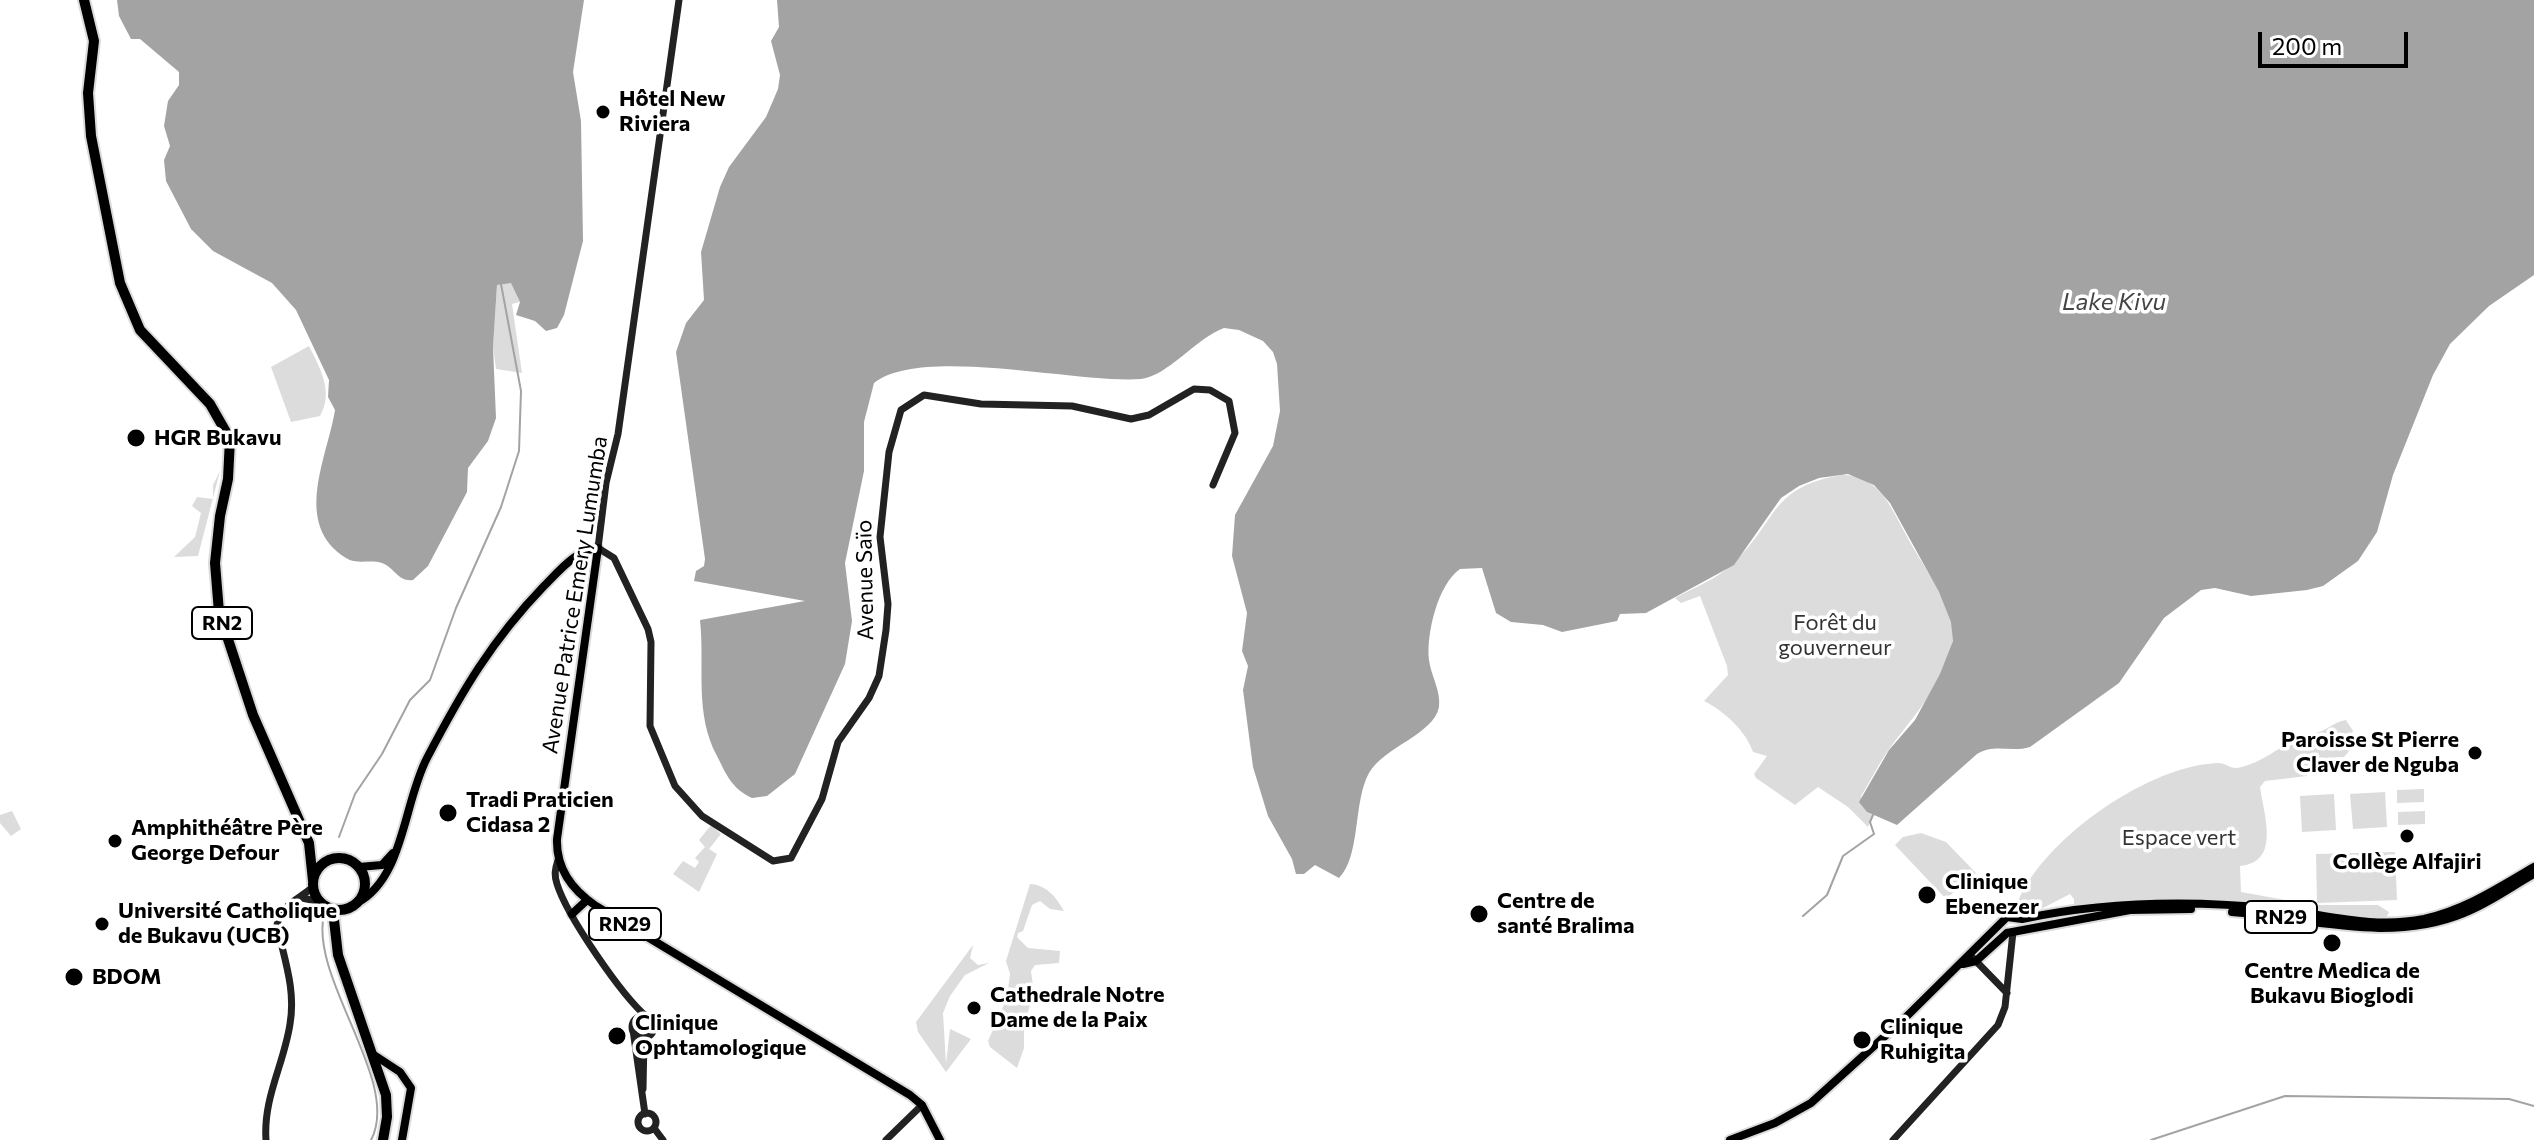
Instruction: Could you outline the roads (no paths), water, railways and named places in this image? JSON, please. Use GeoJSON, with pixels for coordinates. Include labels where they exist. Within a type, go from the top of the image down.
{"type":"FeatureCollection","features":[{"type":"Feature","properties":{"kind":"highway","name":"RN2"},"geometry":{"type":"LineString","coordinates":[[84,0],[94,41],[88,93],[91,136],[120,283],[140,330],[220,416],[230,439],[228,479],[215,563],[219,612],[253,715],[309,843],[313,884]]}},
{"type":"Feature","properties":{"kind":"highway"},"geometry":{"type":"LineString","coordinates":[[309,843],[334,859]]}},
{"type":"Feature","properties":{"kind":"highway"},"geometry":{"type":"LineString","coordinates":[[324,905],[344,909],[357,903],[365,885],[359,867],[346,859],[334,859],[319,868],[313,884],[335,935],[338,955],[386,1095],[387,1117],[383,1140]]}},
{"type":"Feature","properties":{"kind":"highway"},"geometry":{"type":"LineString","coordinates":[[335,935],[344,909]]}},
{"type":"Feature","properties":{"kind":"main road"},"geometry":{"type":"LineString","coordinates":[[357,903],[372,894],[387,877],[425,762],[487,650],[579,553],[598,548]]}},
{"type":"Feature","properties":{"kind":"main road","name":"Avenue Patrice Emery Lumumba"},"geometry":{"type":"LineString","coordinates":[[558,860],[560,821],[598,548]]}},
{"type":"Feature","properties":{"kind":"main road"},"geometry":{"type":"LineString","coordinates":[[359,867],[382,865],[396,850]]}},
{"type":"Feature","properties":{"kind":"main road","name":"RN29"},"geometry":{"type":"LineString","coordinates":[[558,860],[574,888],[587,900],[922,1105]]}},
{"type":"Feature","properties":{"kind":"main road","name":"RN29"},"geometry":{"type":"LineString","coordinates":[[2425,922],[2465,907],[2534,867]]}},
{"type":"Feature","properties":{"kind":"main road","name":"RN29"},"geometry":{"type":"LineString","coordinates":[[1730,1140],[1775,1123],[1811,1103],[1963,964],[2010,930],[2072,915],[2153,902],[2370,923],[2425,922],[2466,913],[2534,874]]}},
{"type":"Feature","properties":{"kind":"main road"},"geometry":{"type":"LineString","coordinates":[[572,914],[587,900]]}},
{"type":"Feature","properties":{"kind":"main road","name":"RN29"},"geometry":{"type":"LineString","coordinates":[[2010,930],[2005,918],[2072,915]]}},
{"type":"Feature","properties":{"kind":"main road"},"geometry":{"type":"LineString","coordinates":[[2010,930],[2014,918]]}},
{"type":"Feature","properties":{"kind":"main road"},"geometry":{"type":"LineString","coordinates":[[374,1055],[400,1072],[411,1088],[402,1140]]}},
{"type":"Feature","properties":{"kind":"main road"},"geometry":{"type":"LineString","coordinates":[[922,1105],[940,1140]]}},
{"type":"Feature","properties":{"kind":"street","name":"Avenue Patrice Emery Lumumba"},"geometry":{"type":"LineString","coordinates":[[598,548],[606,483],[618,434],[679,0]]}},
{"type":"Feature","properties":{"kind":"street","name":"Avenue Saïo"},"geometry":{"type":"LineString","coordinates":[[598,548],[614,558],[648,629],[651,642],[650,726],[675,786],[702,816],[729,837],[773,861],[782,861],[791,858],[803,840],[822,799],[838,742],[869,698],[879,676],[888,604],[881,524],[894,426],[907,403],[924,395],[981,404],[1072,406],[1131,419],[1149,415],[1184,392],[1210,390],[1229,401],[1235,433],[1213,485]]}},
{"type":"Feature","properties":{"kind":"street"},"geometry":{"type":"LineString","coordinates":[[558,860],[556,880],[572,914],[630,1002],[654,1028],[644,1038]]}},
{"type":"Feature","properties":{"kind":"street"},"geometry":{"type":"LineString","coordinates":[[266,1140],[267,1107],[292,1011],[291,981],[277,925],[285,907],[313,884]]}},
{"type":"Feature","properties":{"kind":"street"},"geometry":{"type":"LineString","coordinates":[[299,898],[324,905]]}},
{"type":"Feature","properties":{"kind":"street"},"geometry":{"type":"LineString","coordinates":[[1893,1140],[1998,1025],[2007,993],[2010,930]]}},
{"type":"Feature","properties":{"kind":"street"},"geometry":{"type":"LineString","coordinates":[[1973,957],[2007,993]]}},
{"type":"Feature","properties":{"kind":"street"},"geometry":{"type":"LineString","coordinates":[[630,1002],[645,1114]]}},
{"type":"Feature","properties":{"kind":"street"},"geometry":{"type":"LineString","coordinates":[[633,1027],[637,1018],[647,1017]]}},
{"type":"Feature","properties":{"kind":"street"},"geometry":{"type":"LineString","coordinates":[[633,1027],[644,1038],[643,1089]]}},
{"type":"Feature","properties":{"kind":"street"},"geometry":{"type":"LineString","coordinates":[[886,1140],[922,1105]]}},
{"type":"Feature","properties":{"kind":"street"},"geometry":{"type":"LineString","coordinates":[[645,1114],[640,1117],[640,1126],[646,1131],[654,1128]]}},
{"type":"Feature","properties":{"kind":"street"},"geometry":{"type":"LineString","coordinates":[[645,1114],[655,1118],[654,1128],[663,1140]]}},
{"type":"Feature","properties":{"kind":"water"},"geometry":{"type":"Polygon","coordinates":[[[117,0],[584,0],[573,72],[581,121],[583,241],[564,315],[557,328],[546,331],[535,321],[516,315],[520,302],[511,283],[497,285],[493,347],[496,418],[488,441],[468,468],[467,492],[428,566],[413,580],[400,577],[382,563],[346,558],[330,544],[320,527],[317,490],[335,410],[328,397],[329,380],[296,310],[272,283],[213,251],[191,229],[166,181],[164,160],[170,146],[164,126],[168,101],[179,85],[179,72],[140,39],[131,39],[119,16],[117,0]]]}},
{"type":"Feature","properties":{"kind":"water","name":"Lake Kivu"},"geometry":{"type":"Polygon","coordinates":[[[777,0],[2534,0],[2534,275],[2489,306],[2450,344],[2433,375],[2393,475],[2377,532],[2358,561],[2323,586],[2307,590],[2251,596],[2215,588],[2201,590],[2164,618],[2119,683],[2030,747],[1990,749],[1977,754],[1897,825],[1867,812],[1859,802],[1889,750],[1915,720],[1940,674],[1953,641],[1951,622],[1939,592],[1890,503],[1874,485],[1848,474],[1819,478],[1799,486],[1781,498],[1734,565],[1646,613],[1620,614],[1617,621],[1562,632],[1543,625],[1511,622],[1496,613],[1482,568],[1460,569],[1445,586],[1429,637],[1429,660],[1439,695],[1439,707],[1428,725],[1376,764],[1369,773],[1361,798],[1351,856],[1339,878],[1315,865],[1304,874],[1296,874],[1292,859],[1268,816],[1253,767],[1243,690],[1248,666],[1242,651],[1247,613],[1232,556],[1235,515],[1273,446],[1280,411],[1277,364],[1273,352],[1263,341],[1239,330],[1224,328],[1161,371],[1141,379],[963,366],[896,372],[874,383],[864,422],[864,471],[845,563],[852,621],[845,664],[795,774],[767,796],[752,798],[730,780],[705,723],[700,620],[805,601],[694,581],[696,571],[704,566],[705,559],[676,352],[686,323],[704,300],[701,252],[720,187],[729,167],[766,117],[778,89],[780,75],[771,41],[779,27],[777,0]]]}},
{"type":"Feature","properties":{"kind":"waterway"},"geometry":{"type":"LineString","coordinates":[[339,837],[355,794],[382,754],[410,700],[430,680],[456,608],[501,507],[519,451],[521,391],[501,284]]}},
{"type":"Feature","properties":{"kind":"waterway"},"geometry":{"type":"LineString","coordinates":[[1803,916],[1827,895],[1843,856],[1874,834],[1870,822],[1873,815]]}},
{"type":"Feature","properties":{"kind":"waterway"},"geometry":{"type":"LineString","coordinates":[[324,914],[323,940],[329,969],[375,1089],[377,1116],[371,1140]]}},
{"type":"Feature","properties":{"kind":"waterway"},"geometry":{"type":"LineString","coordinates":[[2151,1140],[2285,1096],[2509,1099],[2534,1106]]}},
{"type":"Feature","properties":{"kind":"place","name":"Hôtel New Riviera"},"geometry":{"type":"Point","coordinates":[603,112]}},
{"type":"Feature","properties":{"kind":"place","name":"HGR Bukavu"},"geometry":{"type":"Point","coordinates":[136,438]}},
{"type":"Feature","properties":{"kind":"place","name":"Paroisse St Pierre Claver de Nguba"},"geometry":{"type":"Point","coordinates":[2475,753]}},
{"type":"Feature","properties":{"kind":"place","name":"Tradi Praticien Cidasa 2"},"geometry":{"type":"Point","coordinates":[448,813]}},
{"type":"Feature","properties":{"kind":"place","name":"Collège Alfajiri"},"geometry":{"type":"Point","coordinates":[2407,836]}},
{"type":"Feature","properties":{"kind":"place","name":"Amphithéâtre Père George Defour"},"geometry":{"type":"Point","coordinates":[115,841]}},
{"type":"Feature","properties":{"kind":"place","name":"Clinique Ebenezer"},"geometry":{"type":"Point","coordinates":[1927,895]}},
{"type":"Feature","properties":{"kind":"place","name":"Centre de santé Bralima"},"geometry":{"type":"Point","coordinates":[1479,914]}},
{"type":"Feature","properties":{"kind":"place","name":"Université Catholique de Bukavu (UCB)"},"geometry":{"type":"Point","coordinates":[102,924]}},
{"type":"Feature","properties":{"kind":"place","name":"Centre Medica de Bukavu Bioglodi"},"geometry":{"type":"Point","coordinates":[2332,943]}},
{"type":"Feature","properties":{"kind":"place","name":"BDOM"},"geometry":{"type":"Point","coordinates":[74,977]}},
{"type":"Feature","properties":{"kind":"place","name":"Cathedrale Notre Dame de la Paix"},"geometry":{"type":"Point","coordinates":[974,1008]}},
{"type":"Feature","properties":{"kind":"place","name":"Clinique Ophtamologique"},"geometry":{"type":"Point","coordinates":[617,1036]}},
{"type":"Feature","properties":{"kind":"place","name":"Clinique Ruhigita"},"geometry":{"type":"Point","coordinates":[1862,1040]}},
{"type":"Feature","properties":{"kind":"park label","name":"Forêt du gouverneur"},"geometry":{"type":"Point","coordinates":[1835,636]}},
{"type":"Feature","properties":{"kind":"park label","name":"Espace vert"},"geometry":{"type":"Point","coordinates":[2179,838]}}]}
